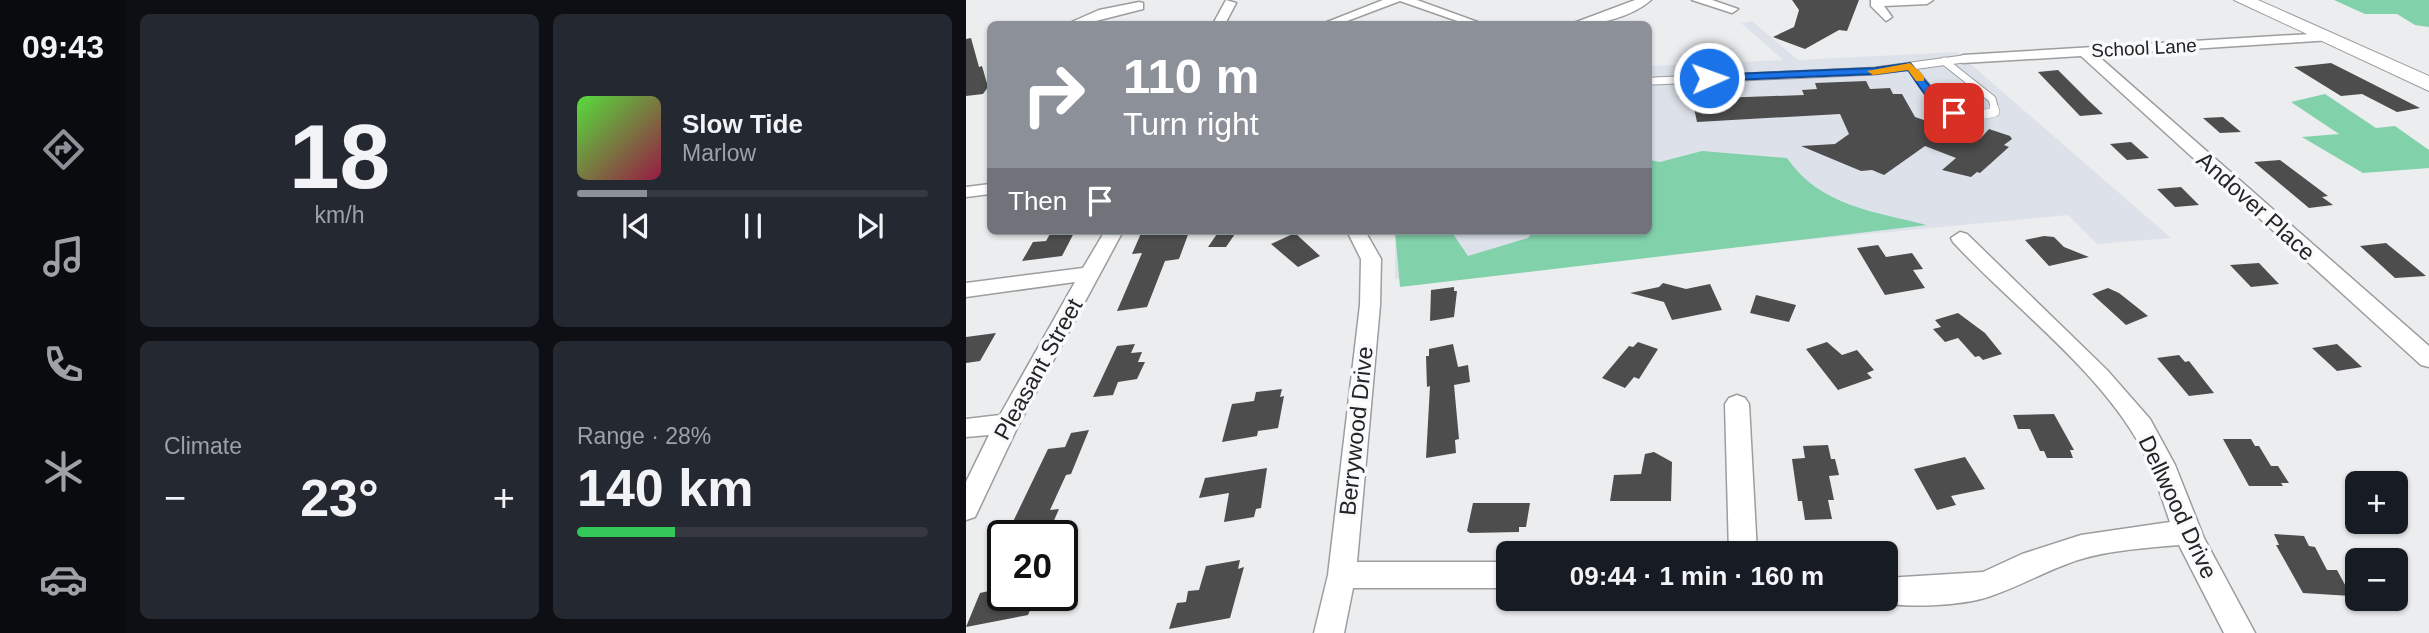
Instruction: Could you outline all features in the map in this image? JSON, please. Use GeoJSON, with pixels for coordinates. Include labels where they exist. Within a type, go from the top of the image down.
{"type":"FeatureCollection","features":[{"type":"Feature","properties":{"kind":"street"},"geometry":{"type":"LineString","coordinates":[[1336,21],[1394,0]]}},
{"type":"Feature","properties":{"kind":"street"},"geometry":{"type":"LineString","coordinates":[[1405,0],[1468,21]]}},
{"type":"Feature","properties":{"kind":"street"},"geometry":{"type":"LineString","coordinates":[[1588,21],[1615,14],[1645,0]]}},
{"type":"Feature","properties":{"kind":"street"},"geometry":{"type":"LineString","coordinates":[[1698,0],[1732,9]]}},
{"type":"Feature","properties":{"kind":"street"},"geometry":{"type":"LineString","coordinates":[[1886,17],[1875,3],[1927,0]]}},
{"type":"Feature","properties":{"kind":"street"},"geometry":{"type":"LineString","coordinates":[[2243,0],[2429,84]]}},
{"type":"Feature","properties":{"kind":"street"},"geometry":{"type":"LineString","coordinates":[[1221,21],[1230,3]]}},
{"type":"Feature","properties":{"kind":"street"},"geometry":{"type":"LineString","coordinates":[[1081,21],[1103,13],[1139,6]]}},
{"type":"Feature","properties":{"kind":"street","name":"School Lane"},"geometry":{"type":"LineString","coordinates":[[1963,59],[2326,37]]}},
{"type":"Feature","properties":{"kind":"street","name":"Andover Place"},"geometry":{"type":"LineString","coordinates":[[2084,51],[2429,359]]}},
{"type":"Feature","properties":{"kind":"street"},"geometry":{"type":"LineString","coordinates":[[966,192],[987,190]]}},
{"type":"Feature","properties":{"kind":"street","name":"Pleasant Street"},"geometry":{"type":"LineString","coordinates":[[966,509],[1007,423],[1112,235]]}},
{"type":"Feature","properties":{"kind":"street","name":"Berrywood Drive"},"geometry":{"type":"LineString","coordinates":[[1329,633],[1342,575],[1370,305],[1371,259],[1358,235]]}},
{"type":"Feature","properties":{"kind":"street","name":"Dellwood Drive"},"geometry":{"type":"LineString","coordinates":[[1960,238],[2000,282],[2078,351],[2143,429],[2169,481],[2188,532],[2241,633]]}},
{"type":"Feature","properties":{"kind":"street"},"geometry":{"type":"LineString","coordinates":[[966,290],[1090,274]]}},
{"type":"Feature","properties":{"kind":"street"},"geometry":{"type":"LineString","coordinates":[[1737,404],[1743,541]]}},
{"type":"Feature","properties":{"kind":"street"},"geometry":{"type":"LineString","coordinates":[[966,428],[1007,423]]}},
{"type":"Feature","properties":{"kind":"street"},"geometry":{"type":"LineString","coordinates":[[1898,591],[1985,585],[2032,563],[2081,547],[2133,537],[2188,532]]}},
{"type":"Feature","properties":{"kind":"street"},"geometry":{"type":"LineString","coordinates":[[1342,575],[1496,575]]}},
{"type":"Feature","properties":{"kind":"lane"},"geometry":{"type":"LineString","coordinates":[[1654,80],[1875,71],[1963,59]]}},
{"type":"Feature","properties":{"kind":"lane"},"geometry":{"type":"LineString","coordinates":[[1910,66],[1936,100],[1954,113],[1979,118],[1995,112],[1992,99],[1944,61]]}},
{"type":"Feature","properties":{"kind":"shaded area"},"geometry":{"type":"Polygon","coordinates":[[[1752,21],[1798,60],[1957,52],[2171,238],[2097,244],[2068,215],[1395,279],[1395,235],[1652,235],[1652,66],[1783,60],[1741,23],[1752,21]]]}},
{"type":"Feature","properties":{"kind":"green space"},"geometry":{"type":"Polygon","coordinates":[[[2334,0],[2429,0],[2429,27],[2415,25],[2397,14],[2365,14],[2334,0]]]}},
{"type":"Feature","properties":{"kind":"green space"},"geometry":{"type":"Polygon","coordinates":[[[2325,94],[2376,128],[2395,126],[2429,150],[2429,168],[2363,173],[2302,137],[2339,134],[2291,102],[2325,94]]]}},
{"type":"Feature","properties":{"kind":"green space"},"geometry":{"type":"Polygon","coordinates":[[[1702,151],[1787,158],[1815,187],[1832,197],[1869,211],[1927,225],[1400,287],[1395,235],[1454,235],[1468,256],[1531,235],[1652,235],[1652,161],[1660,162],[1702,151]]]}},
{"type":"Feature","properties":{"kind":"building"},"geometry":{"type":"Polygon","coordinates":[[[1792,0],[1859,0],[1847,31],[1839,30],[1805,49],[1773,37],[1794,27],[1799,10],[1792,0]]]}},
{"type":"Feature","properties":{"kind":"building"},"geometry":{"type":"Polygon","coordinates":[[[971,38],[979,67],[982,66],[987,84],[983,94],[966,96],[966,39],[971,38]]]}},
{"type":"Feature","properties":{"kind":"building"},"geometry":{"type":"Polygon","coordinates":[[[2331,63],[2420,108],[2397,112],[2362,94],[2341,96],[2294,67],[2331,63]]]}},
{"type":"Feature","properties":{"kind":"building"},"geometry":{"type":"Polygon","coordinates":[[[2058,70],[2103,114],[2080,116],[2038,72],[2058,70]]]}},
{"type":"Feature","properties":{"kind":"building"},"geometry":{"type":"Polygon","coordinates":[[[1866,81],[1870,89],[1890,88],[1893,94],[1902,94],[1915,117],[1980,139],[1989,129],[2010,136],[2012,139],[2004,145],[2009,147],[1980,173],[1977,172],[1971,177],[1942,170],[1956,158],[1925,146],[1884,175],[1872,170],[1861,171],[1801,146],[1835,144],[1849,134],[1840,114],[1697,122],[1692,99],[1804,95],[1802,90],[1817,89],[1815,83],[1866,81]]]}},
{"type":"Feature","properties":{"kind":"building"},"geometry":{"type":"Polygon","coordinates":[[[2223,117],[2241,132],[2220,133],[2203,118],[2223,117]]]}},
{"type":"Feature","properties":{"kind":"building"},"geometry":{"type":"Polygon","coordinates":[[[2131,142],[2149,158],[2127,160],[2110,144],[2131,142]]]}},
{"type":"Feature","properties":{"kind":"building"},"geometry":{"type":"Polygon","coordinates":[[[2280,160],[2328,196],[2322,197],[2333,205],[2309,208],[2254,162],[2280,160]]]}},
{"type":"Feature","properties":{"kind":"building"},"geometry":{"type":"Polygon","coordinates":[[[2181,187],[2199,205],[2175,207],[2157,189],[2181,187]]]}},
{"type":"Feature","properties":{"kind":"building"},"geometry":{"type":"Polygon","coordinates":[[[1049,235],[1073,235],[1062,256],[1022,261],[1033,242],[1046,241],[1049,235]]]}},
{"type":"Feature","properties":{"kind":"building"},"geometry":{"type":"Polygon","coordinates":[[[1140,235],[1188,235],[1179,259],[1165,261],[1147,307],[1117,311],[1142,253],[1132,254],[1140,235]]]}},
{"type":"Feature","properties":{"kind":"building"},"geometry":{"type":"Polygon","coordinates":[[[1216,235],[1234,235],[1226,247],[1208,247],[1216,235]]]}},
{"type":"Feature","properties":{"kind":"building"},"geometry":{"type":"Polygon","coordinates":[[[1291,235],[1297,235],[1320,256],[1298,267],[1271,244],[1291,235]]]}},
{"type":"Feature","properties":{"kind":"building"},"geometry":{"type":"Polygon","coordinates":[[[2054,237],[2064,247],[2089,257],[2049,266],[2025,240],[2054,237]]]}},
{"type":"Feature","properties":{"kind":"building"},"geometry":{"type":"Polygon","coordinates":[[[2386,243],[2426,276],[2395,278],[2360,246],[2386,243]]]}},
{"type":"Feature","properties":{"kind":"building"},"geometry":{"type":"Polygon","coordinates":[[[1878,245],[1886,257],[1912,253],[1923,269],[1913,270],[1925,288],[1885,295],[1857,248],[1878,245]]]}},
{"type":"Feature","properties":{"kind":"building"},"geometry":{"type":"Polygon","coordinates":[[[2259,263],[2279,284],[2251,287],[2230,265],[2259,263]]]}},
{"type":"Feature","properties":{"kind":"building"},"geometry":{"type":"Polygon","coordinates":[[[1663,283],[1686,289],[1710,284],[1722,310],[1672,320],[1664,302],[1630,293],[1659,287],[1663,283]]]}},
{"type":"Feature","properties":{"kind":"building"},"geometry":{"type":"Polygon","coordinates":[[[1454,287],[1454,291],[1457,291],[1454,317],[1430,321],[1431,290],[1454,287]]]}},
{"type":"Feature","properties":{"kind":"building"},"geometry":{"type":"Polygon","coordinates":[[[2108,288],[2119,293],[2148,316],[2126,325],[2092,294],[2108,288]]]}},
{"type":"Feature","properties":{"kind":"building"},"geometry":{"type":"Polygon","coordinates":[[[1756,295],[1796,305],[1789,322],[1750,313],[1756,295]]]}},
{"type":"Feature","properties":{"kind":"building"},"geometry":{"type":"Polygon","coordinates":[[[1958,313],[1985,333],[2002,354],[1983,360],[1979,356],[1975,357],[1958,338],[1945,342],[1933,329],[1941,327],[1935,320],[1958,313]]]}},
{"type":"Feature","properties":{"kind":"building"},"geometry":{"type":"Polygon","coordinates":[[[996,333],[980,361],[966,363],[966,337],[996,333]]]}},
{"type":"Feature","properties":{"kind":"building"},"geometry":{"type":"Polygon","coordinates":[[[1638,342],[1658,349],[1639,379],[1634,377],[1625,388],[1602,378],[1629,346],[1633,347],[1638,342]]]}},
{"type":"Feature","properties":{"kind":"building"},"geometry":{"type":"Polygon","coordinates":[[[1827,342],[1842,355],[1857,350],[1874,370],[1867,373],[1872,378],[1838,390],[1806,349],[1827,342]]]}},
{"type":"Feature","properties":{"kind":"building"},"geometry":{"type":"Polygon","coordinates":[[[1135,344],[1131,353],[1142,352],[1138,362],[1145,362],[1137,379],[1118,382],[1113,395],[1093,397],[1117,346],[1135,344]]]}},
{"type":"Feature","properties":{"kind":"building"},"geometry":{"type":"Polygon","coordinates":[[[1453,344],[1458,367],[1468,365],[1470,382],[1454,385],[1459,439],[1455,440],[1456,453],[1426,458],[1430,386],[1427,387],[1426,356],[1429,356],[1429,349],[1453,344]]]}},
{"type":"Feature","properties":{"kind":"building"},"geometry":{"type":"Polygon","coordinates":[[[2337,344],[2362,367],[2337,371],[2312,348],[2337,344]]]}},
{"type":"Feature","properties":{"kind":"building"},"geometry":{"type":"Polygon","coordinates":[[[2179,355],[2185,362],[2189,361],[2214,393],[2189,396],[2157,358],[2179,355]]]}},
{"type":"Feature","properties":{"kind":"building"},"geometry":{"type":"Polygon","coordinates":[[[1282,389],[1280,397],[1284,396],[1278,428],[1258,431],[1257,436],[1222,442],[1232,404],[1254,401],[1256,392],[1282,389]]]}},
{"type":"Feature","properties":{"kind":"building"},"geometry":{"type":"Polygon","coordinates":[[[2054,414],[2074,450],[2070,450],[2073,458],[2047,458],[2044,451],[2040,451],[2030,429],[2018,429],[2013,415],[2054,414]]]}},
{"type":"Feature","properties":{"kind":"building"},"geometry":{"type":"Polygon","coordinates":[[[1089,430],[1071,474],[1066,475],[1050,510],[1059,509],[1054,520],[1014,520],[1048,449],[1065,447],[1071,433],[1089,430]]]}},
{"type":"Feature","properties":{"kind":"building"},"geometry":{"type":"Polygon","coordinates":[[[2223,439],[2251,439],[2255,446],[2259,446],[2271,466],[2278,466],[2289,483],[2281,483],[2283,486],[2249,486],[2223,439]]]}},
{"type":"Feature","properties":{"kind":"building"},"geometry":{"type":"Polygon","coordinates":[[[1828,445],[1839,475],[1829,476],[1834,500],[1828,500],[1832,519],[1805,520],[1802,501],[1798,501],[1792,459],[1805,458],[1803,446],[1828,445]]]}},
{"type":"Feature","properties":{"kind":"building"},"geometry":{"type":"Polygon","coordinates":[[[1654,452],[1672,462],[1671,501],[1610,501],[1614,475],[1641,474],[1645,454],[1654,452]]]}},
{"type":"Feature","properties":{"kind":"building"},"geometry":{"type":"Polygon","coordinates":[[[1965,457],[1985,489],[1951,496],[1956,505],[1937,510],[1914,469],[1965,457]]]}},
{"type":"Feature","properties":{"kind":"building"},"geometry":{"type":"Polygon","coordinates":[[[1267,468],[1261,508],[1256,509],[1254,517],[1224,522],[1229,493],[1199,498],[1205,478],[1267,468]]]}},
{"type":"Feature","properties":{"kind":"building"},"geometry":{"type":"Polygon","coordinates":[[[1473,503],[1530,503],[1526,527],[1519,527],[1519,532],[1470,533],[1467,531],[1473,503]]]}},
{"type":"Feature","properties":{"kind":"building"},"geometry":{"type":"Polygon","coordinates":[[[2274,534],[2304,536],[2309,546],[2315,547],[2327,570],[2337,570],[2345,585],[2345,596],[2303,593],[2276,545],[2279,545],[2274,534]]]}},
{"type":"Feature","properties":{"kind":"building"},"geometry":{"type":"Polygon","coordinates":[[[1240,560],[1238,569],[1244,567],[1230,618],[1169,629],[1177,603],[1186,602],[1188,591],[1199,590],[1206,566],[1240,560]]]}},
{"type":"Feature","properties":{"kind":"building"},"geometry":{"type":"Polygon","coordinates":[[[987,591],[987,611],[1030,611],[1028,615],[966,627],[980,593],[987,591]]]}},
{"type":"Feature","properties":{"kind":"slow traffic"},"geometry":{"type":"LineString","coordinates":[[1873,71],[1910,66],[1920,79]]}},
{"type":"Feature","properties":{"kind":"route"},"geometry":{"type":"LineString","coordinates":[[1709,78],[1875,71],[1910,66],[1936,100],[1954,113]]}}]}
